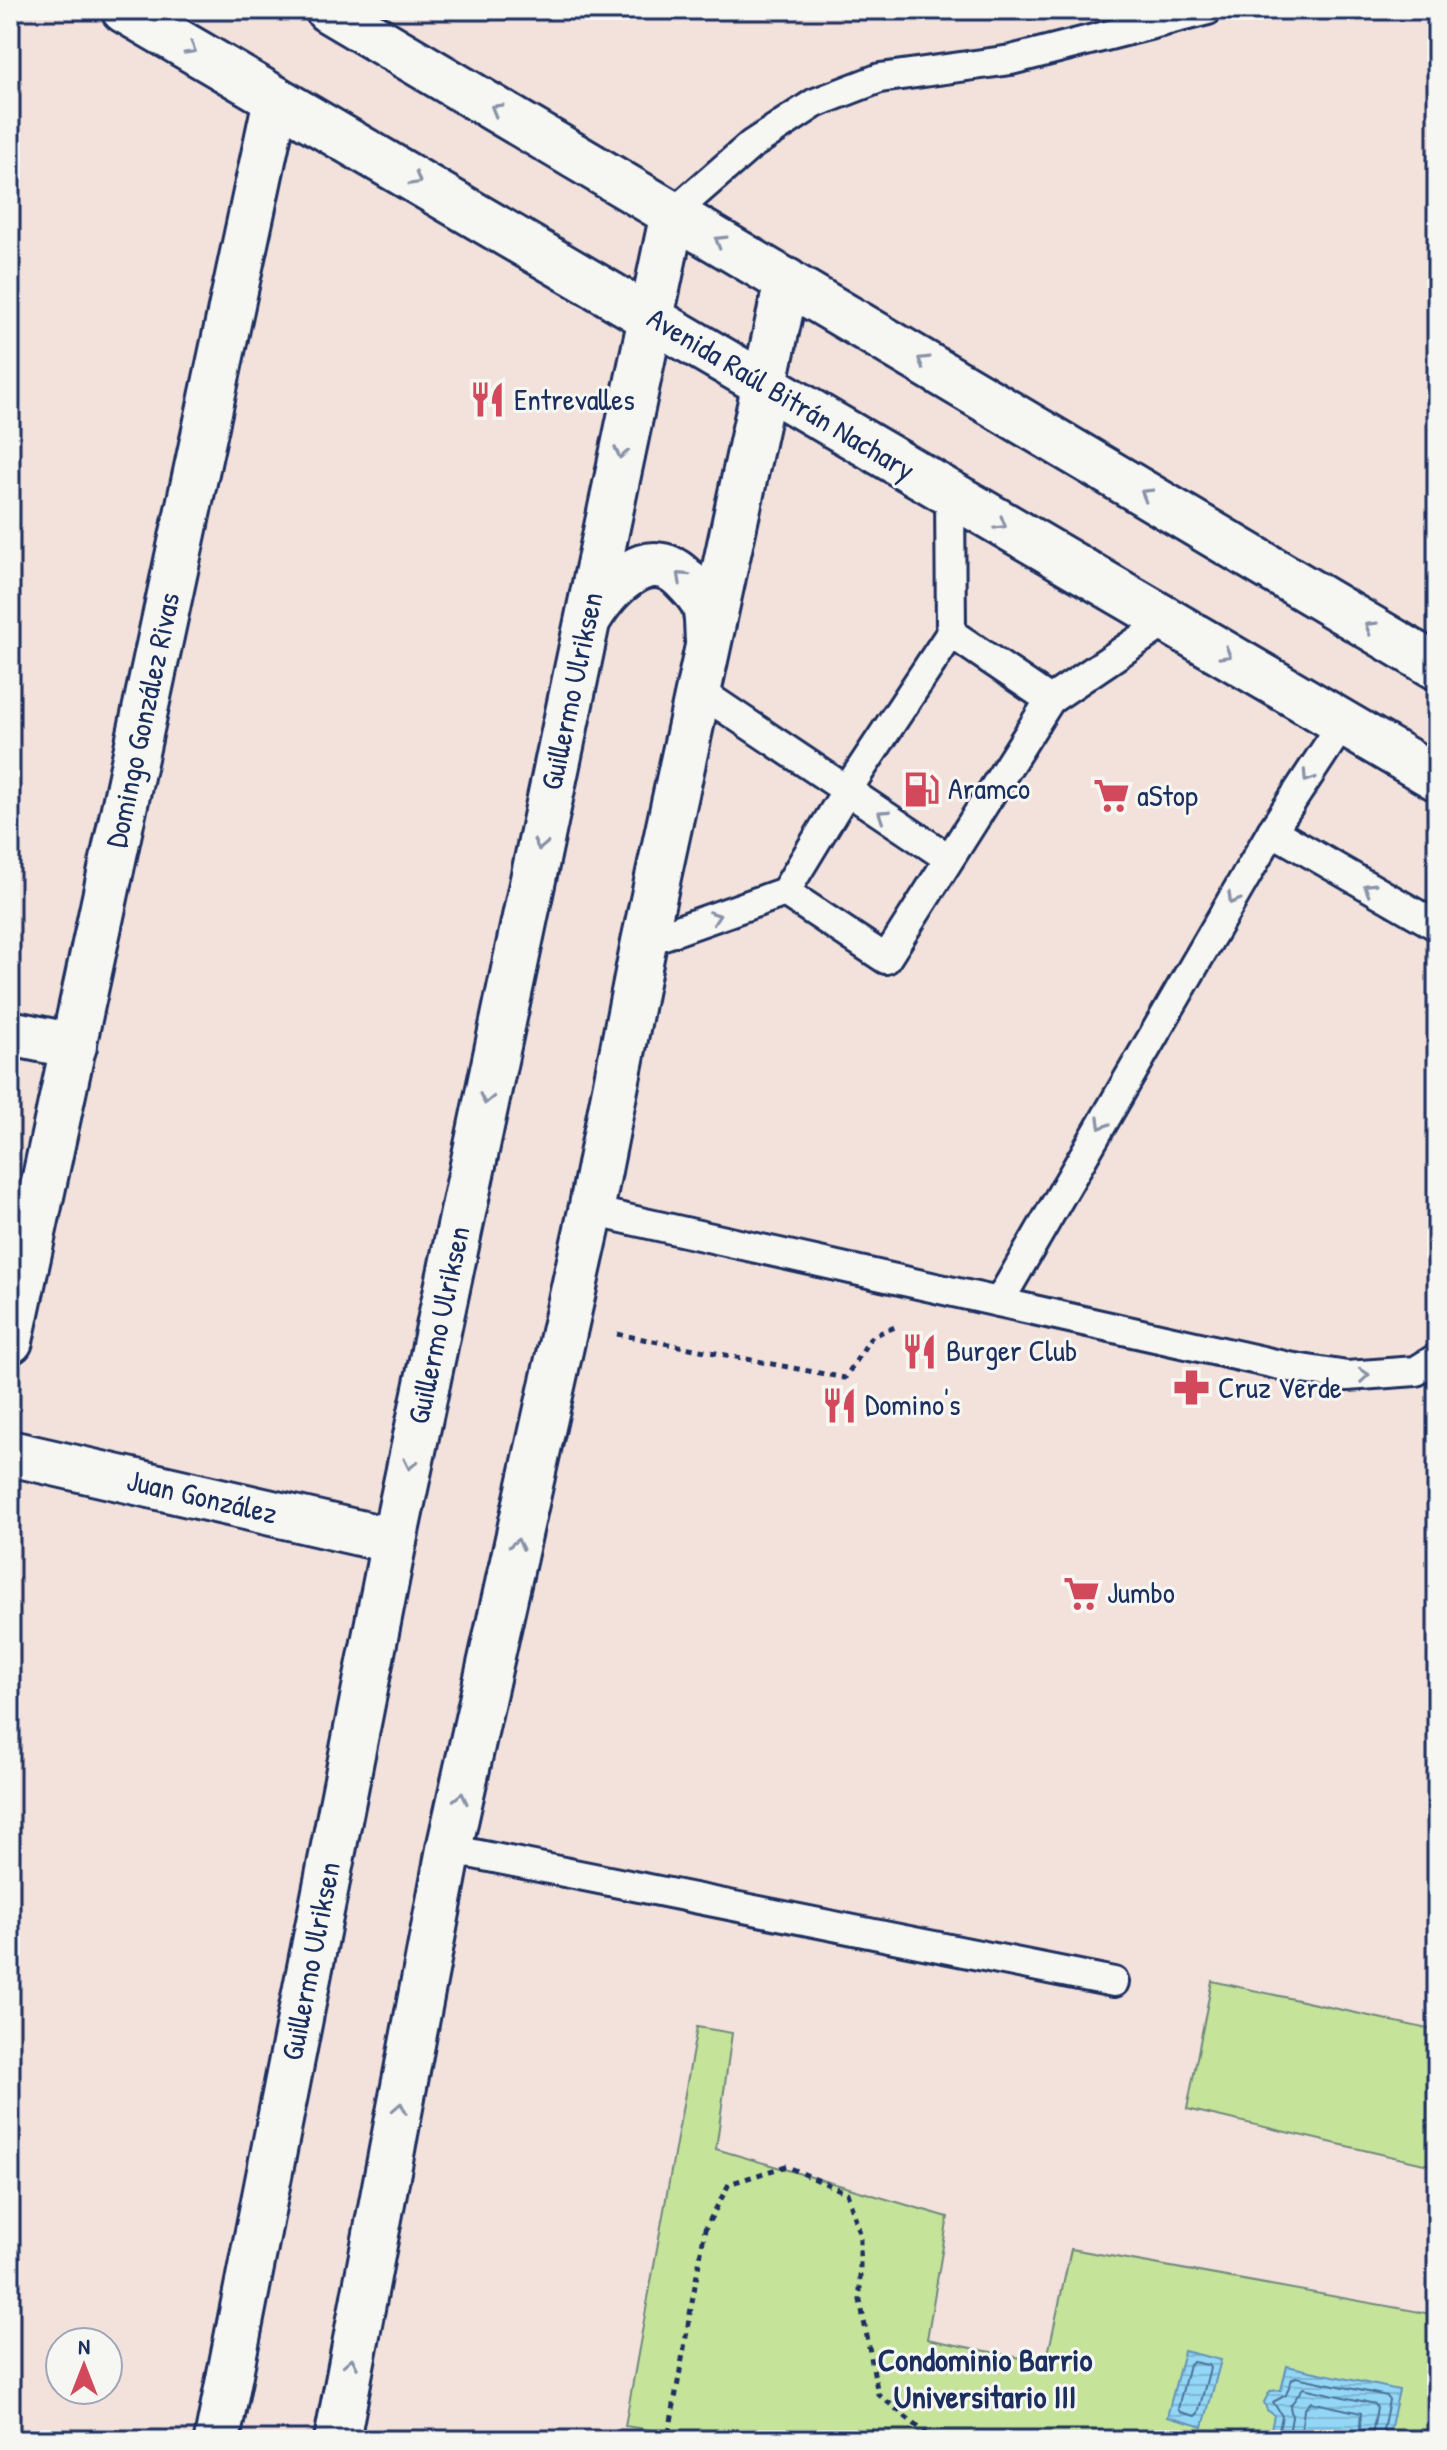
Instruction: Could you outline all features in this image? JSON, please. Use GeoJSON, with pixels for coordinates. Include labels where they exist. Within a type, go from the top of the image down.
{"type":"FeatureCollection","features":[{"type":"Feature","properties":{"kind":"main road","name":"Avenida Raúl Bitrán Nachary"},"geometry":{"type":"LineString","coordinates":[[124,10],[1437,778]]}},
{"type":"Feature","properties":{"kind":"main road"},"geometry":{"type":"LineString","coordinates":[[328,10],[1437,667]]}},
{"type":"Feature","properties":{"kind":"main road","name":"Domingo González Rivas"},"geometry":{"type":"LineString","coordinates":[[10,1341],[276,99]]}},
{"type":"Feature","properties":{"kind":"main road","name":"Guillermo Ulriksen"},"geometry":{"type":"LineString","coordinates":[[217,2440],[394,1541],[673,213]]}},
{"type":"Feature","properties":{"kind":"main road"},"geometry":{"type":"LineString","coordinates":[[337,2440],[449,1849],[591,1211],[644,942],[787,281]]}},
{"type":"Feature","properties":{"kind":"main road"},"geometry":{"type":"LineString","coordinates":[[586,624],[599,602],[627,575],[649,563],[673,568],[693,587],[705,607],[709,647]]}},
{"type":"Feature","properties":{"kind":"main road"},"geometry":{"type":"LineString","coordinates":[[10,1033],[74,1046]]}},
{"type":"Feature","properties":{"kind":"main road","name":"Juan González"},"geometry":{"type":"LineString","coordinates":[[10,1453],[394,1541]]}},
{"type":"Feature","properties":{"kind":"lane"},"geometry":{"type":"LineString","coordinates":[[673,213],[751,145],[802,111],[880,78],[1011,60],[1208,10]]}},
{"type":"Feature","properties":{"kind":"lane"},"geometry":{"type":"LineString","coordinates":[[644,942],[785,892],[847,790],[951,633],[950,493]]}},
{"type":"Feature","properties":{"kind":"lane"},"geometry":{"type":"LineString","coordinates":[[785,892],[886,959],[1050,700],[1167,621]]}},
{"type":"Feature","properties":{"kind":"lane"},"geometry":{"type":"LineString","coordinates":[[951,633],[1050,700]]}},
{"type":"Feature","properties":{"kind":"lane"},"geometry":{"type":"LineString","coordinates":[[699,691],[948,858]]}},
{"type":"Feature","properties":{"kind":"lane"},"geometry":{"type":"LineString","coordinates":[[999,1302],[1272,831],[1343,723]]}},
{"type":"Feature","properties":{"kind":"lane"},"geometry":{"type":"LineString","coordinates":[[1272,831],[1437,926]]}},
{"type":"Feature","properties":{"kind":"lane"},"geometry":{"type":"LineString","coordinates":[[591,1211],[1289,1367],[1347,1376],[1416,1371],[1437,1358]]}},
{"type":"Feature","properties":{"kind":"lane"},"geometry":{"type":"LineString","coordinates":[[449,1849],[1114,1982]]}},
{"type":"Feature","properties":{"kind":"path"},"geometry":{"type":"LineString","coordinates":[[565,1324],[845,1378],[872,1336],[895,1326],[907,1325]]}},
{"type":"Feature","properties":{"kind":"path"},"geometry":{"type":"LineString","coordinates":[[669,2433],[705,2229],[729,2184],[786,2166],[847,2193],[860,2233],[860,2300],[878,2394],[934,2440]]}},
{"type":"Feature","properties":{"kind":"green space"},"geometry":{"type":"Polygon","coordinates":[[[1212,1981],[1437,2031],[1437,2167],[1187,2109],[1212,1981]]]}},
{"type":"Feature","properties":{"kind":"green space"},"geometry":{"type":"Polygon","coordinates":[[[697,2027],[732,2033],[716,2149],[948,2217],[927,2339],[1046,2363],[1071,2249],[1437,2315],[1437,2440],[680,2440],[669,2433],[625,2426],[697,2027]]]}},
{"type":"Feature","properties":{"kind":"water"},"geometry":{"type":"Polygon","coordinates":[[[1184,2351],[1221,2360],[1203,2427],[1167,2417],[1184,2351]]]}},
{"type":"Feature","properties":{"kind":"water"},"geometry":{"type":"Polygon","coordinates":[[[1287,2366],[1399,2390],[1388,2440],[1269,2440],[1274,2415],[1267,2410],[1264,2402],[1270,2391],[1281,2390],[1287,2366]]]}},
{"type":"Feature","properties":{"kind":"place","name":"Entrevalles"},"geometry":{"type":"Point","coordinates":[488,400]}},
{"type":"Feature","properties":{"kind":"place","name":"Aramco"},"geometry":{"type":"Point","coordinates":[922,789]}},
{"type":"Feature","properties":{"kind":"place","name":"aStop"},"geometry":{"type":"Point","coordinates":[1111,796]}},
{"type":"Feature","properties":{"kind":"place","name":"Burger Club"},"geometry":{"type":"Point","coordinates":[920,1351]}},
{"type":"Feature","properties":{"kind":"place","name":"Cruz Verde"},"geometry":{"type":"Point","coordinates":[1192,1388]}},
{"type":"Feature","properties":{"kind":"place","name":"Domino's"},"geometry":{"type":"Point","coordinates":[839,1405]}},
{"type":"Feature","properties":{"kind":"place","name":"Jumbo"},"geometry":{"type":"Point","coordinates":[1081,1593]}},
{"type":"Feature","properties":{"kind":"district","name":"Condominio Barrio Universitario III"},"geometry":{"type":"Point","coordinates":[985,2378]}}]}
